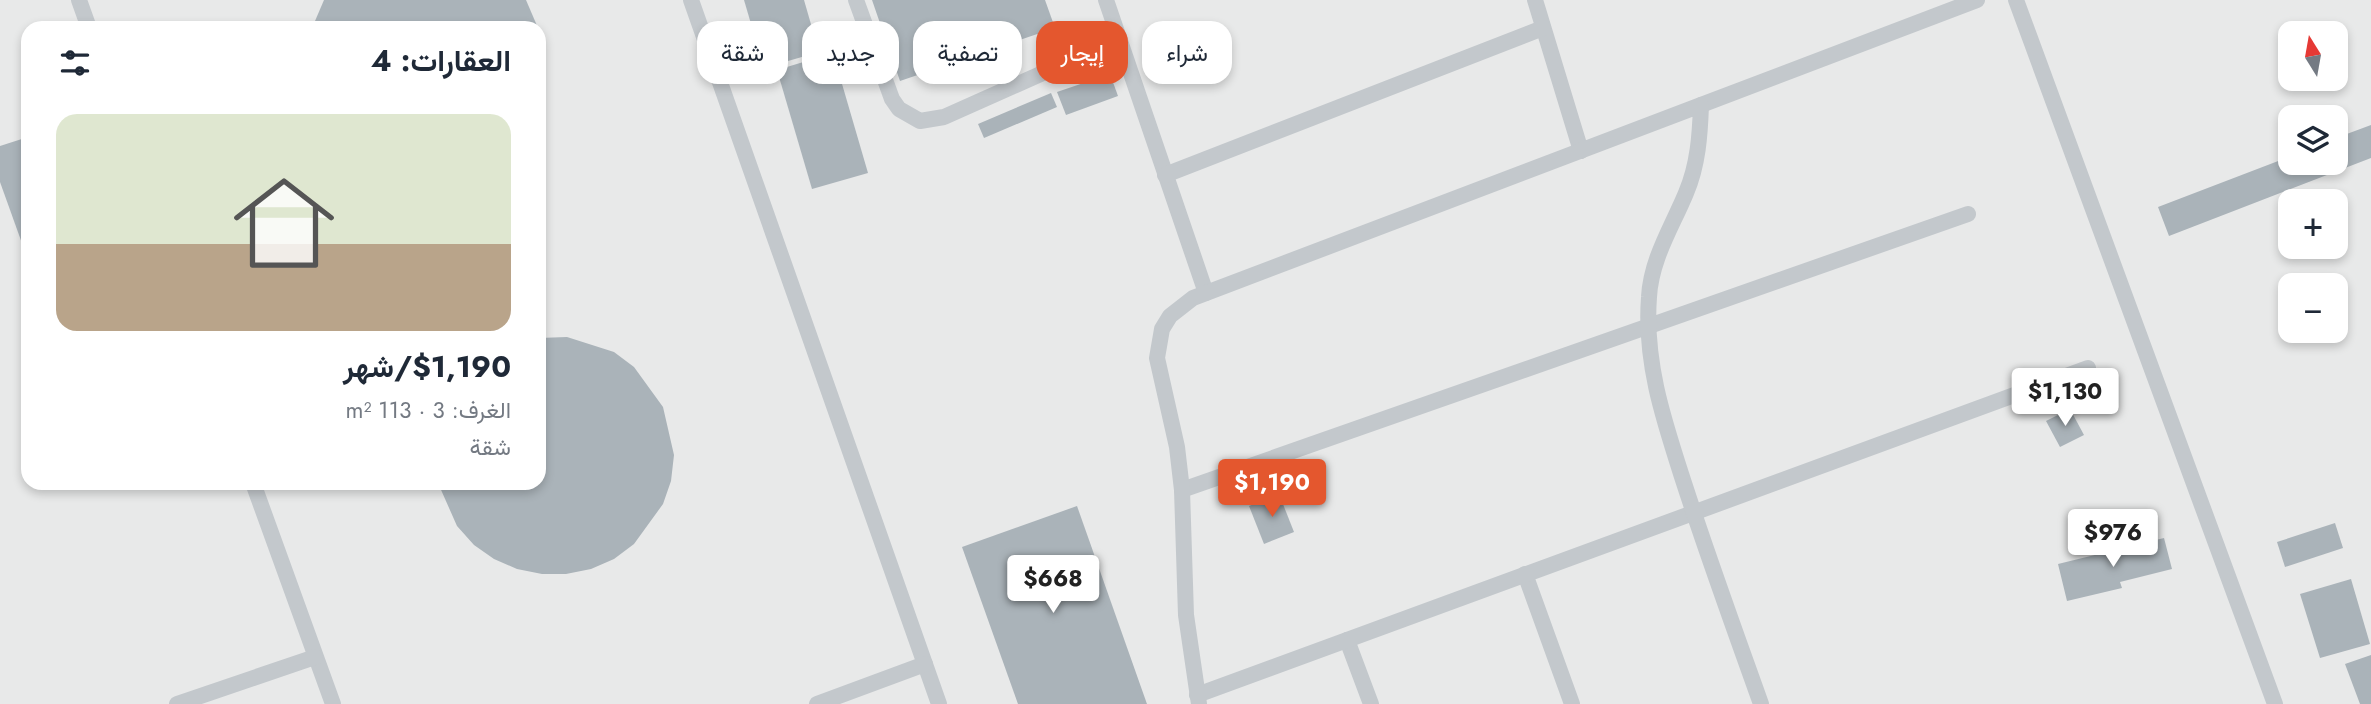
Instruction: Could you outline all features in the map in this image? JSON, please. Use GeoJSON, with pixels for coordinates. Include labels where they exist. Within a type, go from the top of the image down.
{"type":"FeatureCollection","features":[{"type":"Feature","properties":{"kind":"lane"},"geometry":{"type":"LineString","coordinates":[[79,0],[86,21]]}},
{"type":"Feature","properties":{"kind":"lane"},"geometry":{"type":"LineString","coordinates":[[691,0],[939,704]]}},
{"type":"Feature","properties":{"kind":"lane"},"geometry":{"type":"LineString","coordinates":[[856,0],[892,99],[899,109],[920,121],[944,117],[1036,76]]}},
{"type":"Feature","properties":{"kind":"lane"},"geometry":{"type":"LineString","coordinates":[[1106,0],[1113,21]]}},
{"type":"Feature","properties":{"kind":"lane"},"geometry":{"type":"LineString","coordinates":[[1535,0],[1581,151]]}},
{"type":"Feature","properties":{"kind":"lane"},"geometry":{"type":"LineString","coordinates":[[1977,0],[1193,298],[1170,316],[1158,343],[1159,373],[1169,410],[1182,490],[1186,615],[1198,700],[1347,640],[2088,368]]}},
{"type":"Feature","properties":{"kind":"lane"},"geometry":{"type":"LineString","coordinates":[[2016,0],[2275,704]]}},
{"type":"Feature","properties":{"kind":"lane"},"geometry":{"type":"LineString","coordinates":[[1165,175],[1543,28]]}},
{"type":"Feature","properties":{"kind":"lane"},"geometry":{"type":"LineString","coordinates":[[1128,66],[1206,293]]}},
{"type":"Feature","properties":{"kind":"lane"},"geometry":{"type":"LineString","coordinates":[[1701,105],[1696,163],[1687,191],[1653,269],[1648,327],[1649,358],[1655,391],[1693,513],[1761,704]]}},
{"type":"Feature","properties":{"kind":"lane"},"geometry":{"type":"LineString","coordinates":[[1182,490],[1968,214]]}},
{"type":"Feature","properties":{"kind":"lane"},"geometry":{"type":"LineString","coordinates":[[255,490],[333,704]]}},
{"type":"Feature","properties":{"kind":"lane"},"geometry":{"type":"LineString","coordinates":[[1525,574],[1572,704]]}},
{"type":"Feature","properties":{"kind":"lane"},"geometry":{"type":"LineString","coordinates":[[1347,640],[1371,704]]}},
{"type":"Feature","properties":{"kind":"lane"},"geometry":{"type":"LineString","coordinates":[[177,704],[315,657]]}},
{"type":"Feature","properties":{"kind":"lane"},"geometry":{"type":"LineString","coordinates":[[817,704],[925,664]]}},
{"type":"Feature","properties":{"kind":"shaded area"},"geometry":{"type":"Polygon","coordinates":[[[0,0],[2371,0],[2371,704],[0,704],[0,0]]]}},
{"type":"Feature","properties":{"kind":"building"},"geometry":{"type":"Polygon","coordinates":[[[324,0],[526,0],[535,21],[315,21],[324,0]]]}},
{"type":"Feature","properties":{"kind":"building"},"geometry":{"type":"Polygon","coordinates":[[[744,0],[804,0],[810,21],[802,21],[802,57],[788,61],[788,21],[750,21],[744,0]]]}},
{"type":"Feature","properties":{"kind":"building"},"geometry":{"type":"Polygon","coordinates":[[[872,0],[1045,0],[1052,21],[1036,21],[1036,34],[1022,39],[1022,21],[913,21],[913,77],[900,81],[899,21],[879,21],[872,0]]]}},
{"type":"Feature","properties":{"kind":"building"},"geometry":{"type":"Polygon","coordinates":[[[802,62],[802,84],[842,84],[868,173],[812,189],[781,84],[788,84],[788,67],[802,62]]]}},
{"type":"Feature","properties":{"kind":"building"},"geometry":{"type":"Polygon","coordinates":[[[1081,84],[1114,84],[1118,96],[1066,115],[1057,92],[1081,84]]]}},
{"type":"Feature","properties":{"kind":"building"},"geometry":{"type":"Polygon","coordinates":[[[1051,93],[1057,107],[984,138],[978,124],[1051,93]]]}},
{"type":"Feature","properties":{"kind":"building"},"geometry":{"type":"Polygon","coordinates":[[[2371,125],[2371,158],[2348,167],[2348,134],[2371,125]]]}},
{"type":"Feature","properties":{"kind":"building"},"geometry":{"type":"Polygon","coordinates":[[[21,139],[21,240],[0,182],[0,146],[21,139]]]}},
{"type":"Feature","properties":{"kind":"building"},"geometry":{"type":"Polygon","coordinates":[[[2278,161],[2278,175],[2327,175],[2291,189],[2278,189],[2278,194],[2169,236],[2158,207],[2278,161]]]}},
{"type":"Feature","properties":{"kind":"building"},"geometry":{"type":"Polygon","coordinates":[[[567,337],[614,352],[634,367],[663,407],[674,455],[671,481],[663,504],[634,544],[614,559],[591,569],[566,574],[542,574],[517,569],[494,559],[474,545],[457,526],[441,490],[546,490],[546,338],[567,337]]]}},
{"type":"Feature","properties":{"kind":"building"},"geometry":{"type":"Polygon","coordinates":[[[2070,409],[2084,435],[2060,447],[2046,421],[2070,409]]]}},
{"type":"Feature","properties":{"kind":"building"},"geometry":{"type":"Polygon","coordinates":[[[1279,494],[1294,532],[1264,544],[1249,506],[1279,494]]]}},
{"type":"Feature","properties":{"kind":"building"},"geometry":{"type":"Polygon","coordinates":[[[1077,506],[1147,704],[1018,704],[962,547],[1077,506]]]}},
{"type":"Feature","properties":{"kind":"building"},"geometry":{"type":"Polygon","coordinates":[[[2335,523],[2343,548],[2285,567],[2277,542],[2335,523]]]}},
{"type":"Feature","properties":{"kind":"building"},"geometry":{"type":"Polygon","coordinates":[[[2164,538],[2172,569],[2120,582],[2122,588],[2067,601],[2058,564],[2164,538]]]}},
{"type":"Feature","properties":{"kind":"building"},"geometry":{"type":"Polygon","coordinates":[[[2351,579],[2370,644],[2320,658],[2300,594],[2351,579]]]}},
{"type":"Feature","properties":{"kind":"building"},"geometry":{"type":"Polygon","coordinates":[[[2371,655],[2371,704],[2360,704],[2345,664],[2371,655]]]}}]}
